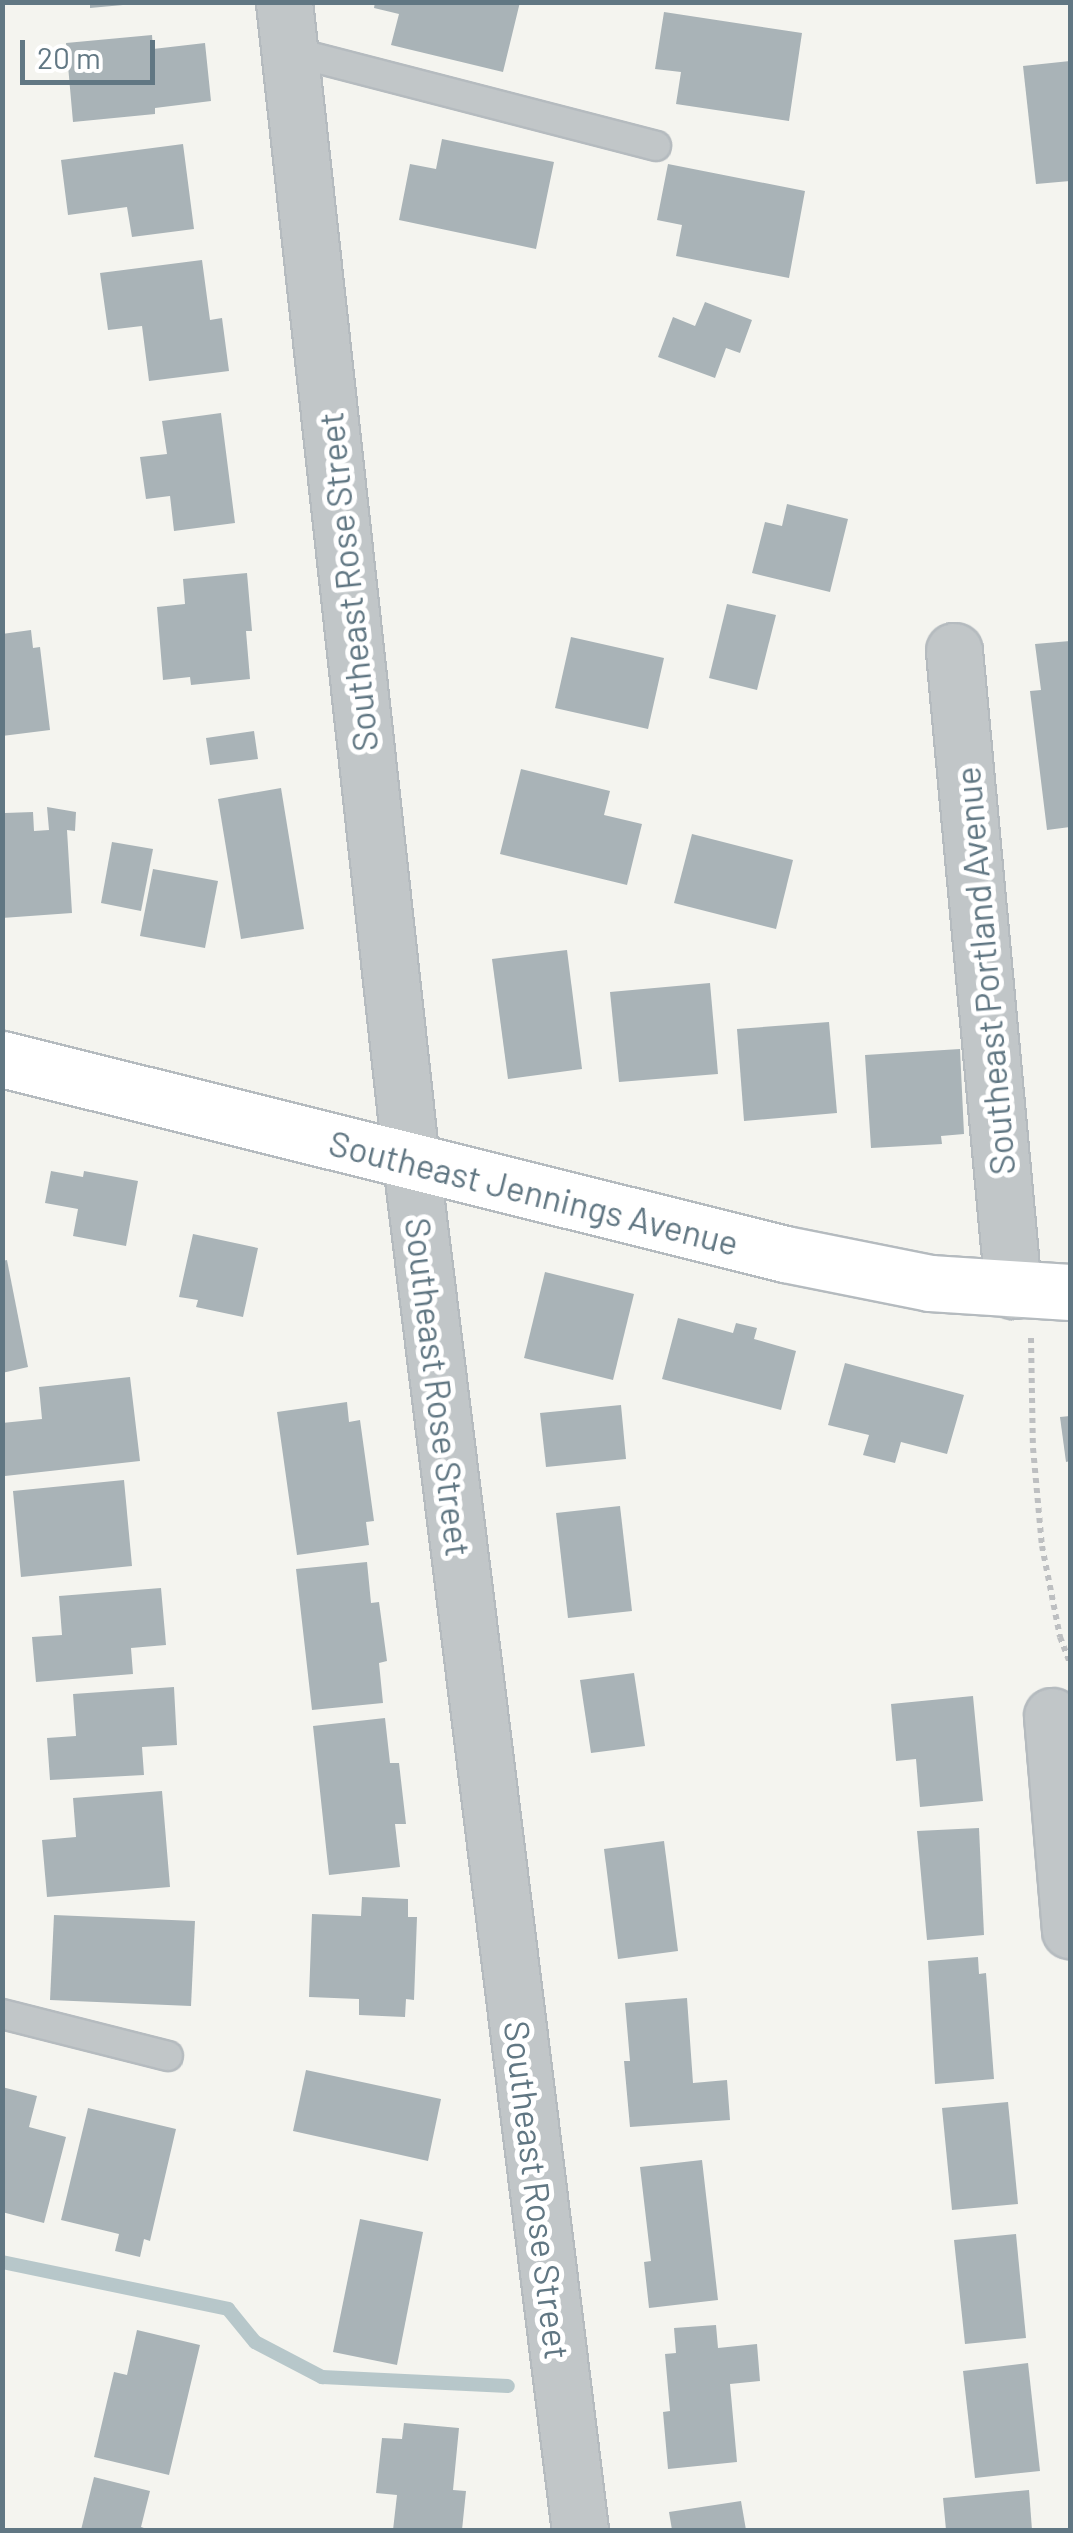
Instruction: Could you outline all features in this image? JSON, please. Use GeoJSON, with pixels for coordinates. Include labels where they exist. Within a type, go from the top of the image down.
{"type":"FeatureCollection","features":[{"type":"Feature","properties":{"kind":"main road","name":"Southeast Jennings Avenue"},"geometry":{"type":"LineString","coordinates":[[2,1059],[785,1254],[930,1283],[1038,1291]]}},
{"type":"Feature","properties":{"kind":"street","name":"Southeast Rose Street"},"geometry":{"type":"LineString","coordinates":[[287,27],[411,1162],[580,2530]]}},
{"type":"Feature","properties":{"kind":"street","name":"Southeast Portland Avenue"},"geometry":{"type":"LineString","coordinates":[[954,651],[1038,1291]]}},
{"type":"Feature","properties":{"kind":"street"},"geometry":{"type":"LineString","coordinates":[[1052,1716],[1070,1930]]}},
{"type":"Feature","properties":{"kind":"lane"},"geometry":{"type":"LineString","coordinates":[[287,27],[656,146]]}},
{"type":"Feature","properties":{"kind":"lane"},"geometry":{"type":"LineString","coordinates":[[2,2014],[168,2056]]}},
{"type":"Feature","properties":{"kind":"path"},"geometry":{"type":"LineString","coordinates":[[1038,1291],[1036,1501],[1051,1597],[1070,1663]]}},
{"type":"Feature","properties":{"kind":"building"},"geometry":{"type":"Polygon","coordinates":[[[90,2],[123,2],[123,5],[90,8],[90,2]]]}},
{"type":"Feature","properties":{"kind":"building"},"geometry":{"type":"Polygon","coordinates":[[[375,2],[520,2],[503,72],[391,45],[399,14],[374,8],[375,2]]]}},
{"type":"Feature","properties":{"kind":"building"},"geometry":{"type":"Polygon","coordinates":[[[664,12],[802,33],[789,121],[676,104],[681,72],[655,69],[664,12]]]}},
{"type":"Feature","properties":{"kind":"building"},"geometry":{"type":"Polygon","coordinates":[[[152,35],[153,49],[205,43],[211,101],[155,108],[155,114],[73,122],[66,43],[152,35]]]}},
{"type":"Feature","properties":{"kind":"building"},"geometry":{"type":"Polygon","coordinates":[[[1070,61],[1070,181],[1036,184],[1023,66],[1070,61]]]}},
{"type":"Feature","properties":{"kind":"building"},"geometry":{"type":"Polygon","coordinates":[[[442,139],[554,162],[536,249],[399,220],[410,164],[436,169],[442,139]]]}},
{"type":"Feature","properties":{"kind":"building"},"geometry":{"type":"Polygon","coordinates":[[[183,144],[194,229],[132,237],[127,207],[68,215],[61,160],[183,144]]]}},
{"type":"Feature","properties":{"kind":"building"},"geometry":{"type":"Polygon","coordinates":[[[668,164],[805,191],[789,278],[676,256],[682,225],[657,220],[668,164]]]}},
{"type":"Feature","properties":{"kind":"building"},"geometry":{"type":"Polygon","coordinates":[[[202,260],[210,320],[222,318],[229,371],[149,381],[142,326],[108,330],[100,273],[202,260]]]}},
{"type":"Feature","properties":{"kind":"building"},"geometry":{"type":"Polygon","coordinates":[[[705,302],[752,320],[740,353],[726,348],[715,378],[658,357],[673,317],[695,326],[705,302]]]}},
{"type":"Feature","properties":{"kind":"building"},"geometry":{"type":"Polygon","coordinates":[[[221,413],[235,523],[174,531],[170,496],[146,499],[140,457],[167,454],[162,421],[221,413]]]}},
{"type":"Feature","properties":{"kind":"building"},"geometry":{"type":"Polygon","coordinates":[[[787,504],[848,519],[830,592],[752,573],[765,522],[782,526],[787,504]]]}},
{"type":"Feature","properties":{"kind":"building"},"geometry":{"type":"Polygon","coordinates":[[[247,573],[252,631],[246,631],[250,679],[191,685],[190,677],[163,680],[157,607],[185,604],[183,579],[247,573]]]}},
{"type":"Feature","properties":{"kind":"building"},"geometry":{"type":"Polygon","coordinates":[[[727,604],[776,615],[757,690],[709,678],[727,604]]]}},
{"type":"Feature","properties":{"kind":"building"},"geometry":{"type":"Polygon","coordinates":[[[31,630],[33,648],[40,647],[50,730],[2,736],[2,634],[31,630]]]}},
{"type":"Feature","properties":{"kind":"building"},"geometry":{"type":"Polygon","coordinates":[[[571,637],[664,658],[648,729],[555,708],[571,637]]]}},
{"type":"Feature","properties":{"kind":"building"},"geometry":{"type":"Polygon","coordinates":[[[1070,641],[1070,827],[1047,830],[1030,691],[1041,690],[1035,644],[1070,641]]]}},
{"type":"Feature","properties":{"kind":"building"},"geometry":{"type":"Polygon","coordinates":[[[254,731],[258,759],[210,765],[206,738],[254,731]]]}},
{"type":"Feature","properties":{"kind":"building"},"geometry":{"type":"Polygon","coordinates":[[[521,769],[610,791],[604,815],[642,824],[627,885],[500,854],[521,769]]]}},
{"type":"Feature","properties":{"kind":"building"},"geometry":{"type":"Polygon","coordinates":[[[281,788],[304,929],[241,939],[218,799],[281,788]]]}},
{"type":"Feature","properties":{"kind":"building"},"geometry":{"type":"Polygon","coordinates":[[[47,807],[76,812],[75,831],[67,830],[72,913],[2,918],[2,820],[5,813],[33,812],[34,831],[49,830],[47,807]]]}},
{"type":"Feature","properties":{"kind":"building"},"geometry":{"type":"Polygon","coordinates":[[[692,834],[793,860],[776,929],[674,903],[692,834]]]}},
{"type":"Feature","properties":{"kind":"building"},"geometry":{"type":"Polygon","coordinates":[[[112,842],[153,849],[141,911],[101,903],[112,842]]]}},
{"type":"Feature","properties":{"kind":"building"},"geometry":{"type":"Polygon","coordinates":[[[153,869],[218,881],[205,948],[140,936],[153,869]]]}},
{"type":"Feature","properties":{"kind":"building"},"geometry":{"type":"Polygon","coordinates":[[[567,950],[582,1069],[508,1079],[492,959],[567,950]]]}},
{"type":"Feature","properties":{"kind":"building"},"geometry":{"type":"Polygon","coordinates":[[[710,983],[718,1074],[619,1082],[610,992],[710,983]]]}},
{"type":"Feature","properties":{"kind":"building"},"geometry":{"type":"Polygon","coordinates":[[[829,1022],[837,1113],[744,1121],[737,1029],[829,1022]]]}},
{"type":"Feature","properties":{"kind":"building"},"geometry":{"type":"Polygon","coordinates":[[[960,1049],[964,1134],[941,1136],[942,1144],[871,1148],[865,1055],[960,1049]]]}},
{"type":"Feature","properties":{"kind":"building"},"geometry":{"type":"Polygon","coordinates":[[[51,1171],[83,1177],[84,1171],[138,1181],[126,1246],[73,1236],[78,1209],[45,1203],[51,1171]]]}},
{"type":"Feature","properties":{"kind":"building"},"geometry":{"type":"Polygon","coordinates":[[[193,1234],[258,1248],[243,1317],[196,1307],[198,1300],[179,1297],[193,1234]]]}},
{"type":"Feature","properties":{"kind":"building"},"geometry":{"type":"Polygon","coordinates":[[[7,1260],[28,1367],[2,1373],[2,1261],[7,1260]]]}},
{"type":"Feature","properties":{"kind":"building"},"geometry":{"type":"Polygon","coordinates":[[[545,1272],[634,1294],[613,1380],[524,1358],[545,1272]]]}},
{"type":"Feature","properties":{"kind":"building"},"geometry":{"type":"Polygon","coordinates":[[[678,1318],[733,1333],[736,1323],[757,1328],[754,1339],[796,1351],[781,1410],[662,1379],[678,1318]]]}},
{"type":"Feature","properties":{"kind":"building"},"geometry":{"type":"Polygon","coordinates":[[[845,1363],[964,1395],[947,1454],[901,1442],[895,1463],[863,1455],[869,1435],[828,1425],[845,1363]]]}},
{"type":"Feature","properties":{"kind":"building"},"geometry":{"type":"Polygon","coordinates":[[[130,1377],[140,1461],[5,1476],[2,1423],[42,1419],[39,1387],[130,1377]]]}},
{"type":"Feature","properties":{"kind":"building"},"geometry":{"type":"Polygon","coordinates":[[[347,1402],[349,1422],[360,1420],[374,1521],[366,1522],[369,1545],[297,1555],[277,1412],[347,1402]]]}},
{"type":"Feature","properties":{"kind":"building"},"geometry":{"type":"Polygon","coordinates":[[[621,1405],[626,1459],[546,1467],[540,1413],[621,1405]]]}},
{"type":"Feature","properties":{"kind":"building"},"geometry":{"type":"Polygon","coordinates":[[[1070,1416],[1070,1461],[1066,1462],[1060,1417],[1070,1416]]]}},
{"type":"Feature","properties":{"kind":"building"},"geometry":{"type":"Polygon","coordinates":[[[124,1480],[132,1566],[21,1577],[13,1491],[124,1480]]]}},
{"type":"Feature","properties":{"kind":"building"},"geometry":{"type":"Polygon","coordinates":[[[620,1506],[632,1611],[568,1618],[556,1513],[620,1506]]]}},
{"type":"Feature","properties":{"kind":"building"},"geometry":{"type":"Polygon","coordinates":[[[367,1562],[371,1603],[379,1602],[387,1661],[379,1663],[383,1703],[312,1710],[296,1569],[367,1562]]]}},
{"type":"Feature","properties":{"kind":"building"},"geometry":{"type":"Polygon","coordinates":[[[161,1588],[166,1645],[131,1648],[133,1674],[36,1682],[32,1637],[62,1635],[59,1596],[161,1588]]]}},
{"type":"Feature","properties":{"kind":"building"},"geometry":{"type":"Polygon","coordinates":[[[634,1673],[645,1746],[591,1753],[580,1680],[634,1673]]]}},
{"type":"Feature","properties":{"kind":"building"},"geometry":{"type":"Polygon","coordinates":[[[174,1687],[177,1745],[142,1747],[144,1775],[50,1780],[47,1738],[76,1736],[73,1694],[174,1687]]]}},
{"type":"Feature","properties":{"kind":"building"},"geometry":{"type":"Polygon","coordinates":[[[973,1696],[983,1801],[920,1807],[916,1759],[896,1761],[891,1704],[973,1696]]]}},
{"type":"Feature","properties":{"kind":"building"},"geometry":{"type":"Polygon","coordinates":[[[385,1718],[390,1763],[399,1763],[406,1824],[395,1824],[400,1867],[329,1875],[313,1726],[385,1718]]]}},
{"type":"Feature","properties":{"kind":"building"},"geometry":{"type":"Polygon","coordinates":[[[162,1791],[170,1887],[47,1897],[42,1840],[76,1837],[73,1798],[162,1791]]]}},
{"type":"Feature","properties":{"kind":"building"},"geometry":{"type":"Polygon","coordinates":[[[979,1828],[984,1935],[927,1940],[917,1831],[979,1828]]]}},
{"type":"Feature","properties":{"kind":"building"},"geometry":{"type":"Polygon","coordinates":[[[664,1841],[678,1951],[618,1959],[604,1849],[664,1841]]]}},
{"type":"Feature","properties":{"kind":"building"},"geometry":{"type":"Polygon","coordinates":[[[362,1897],[408,1899],[408,1917],[417,1917],[414,2000],[406,1999],[405,2017],[359,2015],[359,1999],[309,1997],[312,1914],[361,1916],[362,1897]]]}},
{"type":"Feature","properties":{"kind":"building"},"geometry":{"type":"Polygon","coordinates":[[[54,1915],[195,1921],[191,2006],[50,2000],[54,1915]]]}},
{"type":"Feature","properties":{"kind":"building"},"geometry":{"type":"Polygon","coordinates":[[[978,1957],[979,1974],[986,1973],[994,2079],[935,2084],[928,1961],[978,1957]]]}},
{"type":"Feature","properties":{"kind":"building"},"geometry":{"type":"Polygon","coordinates":[[[687,1998],[693,2083],[727,2080],[730,2120],[630,2127],[624,2061],[630,2061],[625,2003],[687,1998]]]}},
{"type":"Feature","properties":{"kind":"building"},"geometry":{"type":"Polygon","coordinates":[[[306,2070],[441,2099],[428,2161],[293,2131],[306,2070]]]}},
{"type":"Feature","properties":{"kind":"building"},"geometry":{"type":"Polygon","coordinates":[[[2,2087],[37,2096],[29,2127],[66,2137],[44,2223],[2,2212],[2,2087]]]}},
{"type":"Feature","properties":{"kind":"building"},"geometry":{"type":"Polygon","coordinates":[[[1008,2102],[1018,2204],[952,2210],[942,2108],[1008,2102]]]}},
{"type":"Feature","properties":{"kind":"building"},"geometry":{"type":"Polygon","coordinates":[[[88,2108],[176,2129],[150,2241],[144,2239],[140,2257],[115,2251],[119,2234],[61,2220],[88,2108]]]}},
{"type":"Feature","properties":{"kind":"building"},"geometry":{"type":"Polygon","coordinates":[[[702,2160],[718,2300],[649,2308],[644,2262],[651,2261],[640,2167],[702,2160]]]}},
{"type":"Feature","properties":{"kind":"building"},"geometry":{"type":"Polygon","coordinates":[[[360,2219],[423,2232],[397,2365],[333,2352],[360,2219]]]}},
{"type":"Feature","properties":{"kind":"building"},"geometry":{"type":"Polygon","coordinates":[[[1016,2234],[1026,2338],[965,2344],[954,2240],[1016,2234]]]}},
{"type":"Feature","properties":{"kind":"building"},"geometry":{"type":"Polygon","coordinates":[[[716,2325],[718,2348],[757,2344],[760,2381],[730,2384],[737,2462],[668,2469],[663,2412],[670,2411],[665,2354],[676,2353],[674,2328],[716,2325]]]}},
{"type":"Feature","properties":{"kind":"building"},"geometry":{"type":"Polygon","coordinates":[[[137,2330],[200,2345],[169,2475],[94,2457],[114,2372],[127,2375],[137,2330]]]}},
{"type":"Feature","properties":{"kind":"building"},"geometry":{"type":"Polygon","coordinates":[[[1028,2363],[1040,2471],[975,2478],[963,2371],[1028,2363]]]}},
{"type":"Feature","properties":{"kind":"building"},"geometry":{"type":"Polygon","coordinates":[[[404,2423],[459,2428],[453,2490],[466,2491],[462,2530],[393,2530],[397,2495],[376,2493],[382,2438],[402,2439],[404,2423]]]}},
{"type":"Feature","properties":{"kind":"building"},"geometry":{"type":"Polygon","coordinates":[[[94,2477],[150,2491],[141,2527],[150,2530],[81,2530],[94,2477]]]}},
{"type":"Feature","properties":{"kind":"building"},"geometry":{"type":"Polygon","coordinates":[[[1029,2490],[1032,2530],[946,2530],[943,2498],[1029,2490]]]}},
{"type":"Feature","properties":{"kind":"building"},"geometry":{"type":"Polygon","coordinates":[[[741,2501],[746,2530],[672,2530],[669,2512],[741,2501]]]}},
{"type":"Feature","properties":{"kind":"waterway"},"geometry":{"type":"LineString","coordinates":[[2,2262],[228,2309],[255,2342],[322,2377],[508,2386]]}}]}
